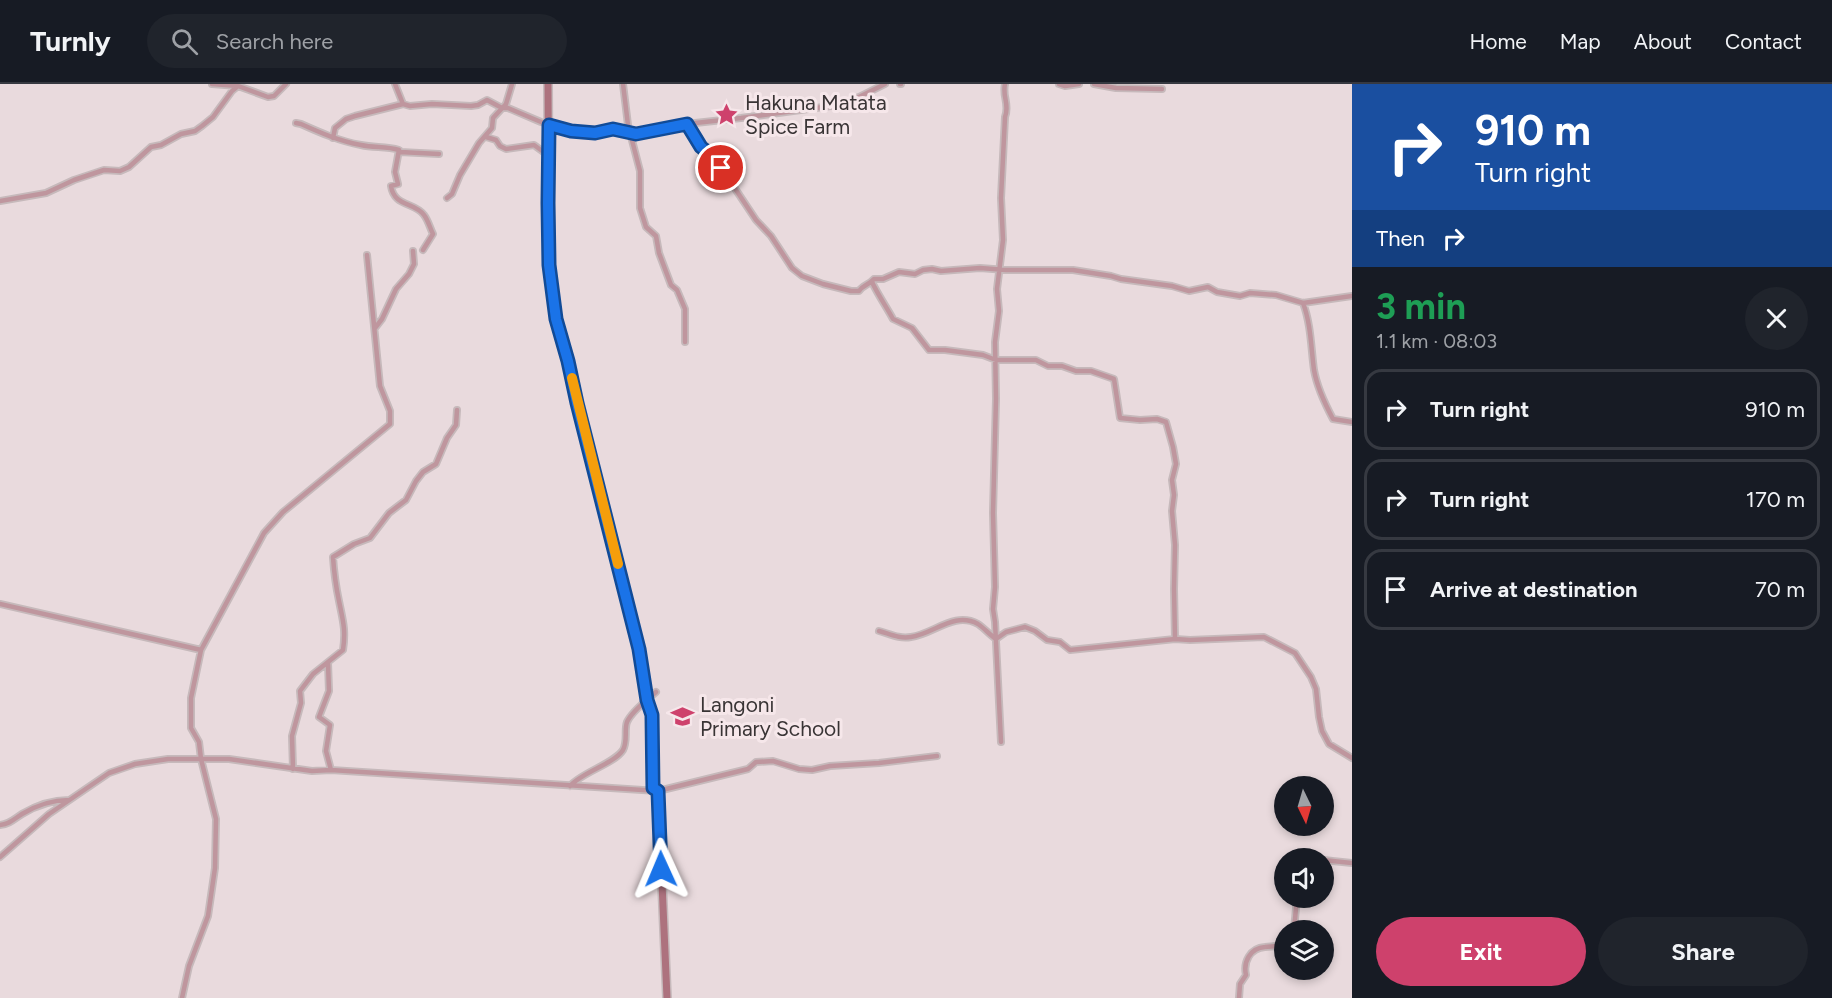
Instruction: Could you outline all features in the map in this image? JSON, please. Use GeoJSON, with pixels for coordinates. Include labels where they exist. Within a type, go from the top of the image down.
{"type":"FeatureCollection","features":[{"type":"Feature","properties":{"kind":"street"},"geometry":{"type":"LineString","coordinates":[[212,84],[238,86],[268,97],[274,96],[286,84]]}},
{"type":"Feature","properties":{"kind":"street"},"geometry":{"type":"LineString","coordinates":[[395,84],[403,104]]}},
{"type":"Feature","properties":{"kind":"street"},"geometry":{"type":"LineString","coordinates":[[447,198],[452,194],[479,143],[492,128],[494,118],[509,97],[512,84]]}},
{"type":"Feature","properties":{"kind":"street"},"geometry":{"type":"LineString","coordinates":[[548,84],[549,265],[556,319],[639,649],[647,700],[652,715],[653,788],[658,791]]}},
{"type":"Feature","properties":{"kind":"street"},"geometry":{"type":"LineString","coordinates":[[623,84],[630,133],[640,171],[640,208],[646,227],[656,236],[659,252],[671,285],[677,290],[685,309],[685,342]]}},
{"type":"Feature","properties":{"kind":"street"},"geometry":{"type":"LineString","coordinates":[[333,138],[335,128],[346,119],[403,104],[471,106],[488,100],[502,108],[508,108],[549,125],[571,131],[595,133],[613,129],[636,134],[687,124],[843,104],[885,84]]}},
{"type":"Feature","properties":{"kind":"street"},"geometry":{"type":"LineString","coordinates":[[1001,742],[993,609],[995,587],[993,545],[995,342],[999,311],[997,289],[1002,240],[1001,198],[1005,117],[1008,109],[1003,92],[1005,84]]}},
{"type":"Feature","properties":{"kind":"street"},"geometry":{"type":"LineString","coordinates":[[1059,84],[1065,86],[1078,84]]}},
{"type":"Feature","properties":{"kind":"street"},"geometry":{"type":"LineString","coordinates":[[1094,84],[1116,88],[1161,89]]}},
{"type":"Feature","properties":{"kind":"street"},"geometry":{"type":"LineString","coordinates":[[0,201],[46,193],[104,170],[120,171],[129,167],[151,147],[202,126],[213,117],[238,86]]}},
{"type":"Feature","properties":{"kind":"street"},"geometry":{"type":"LineString","coordinates":[[296,123],[333,138],[364,146],[387,146],[400,152],[439,154]]}},
{"type":"Feature","properties":{"kind":"street"},"geometry":{"type":"LineString","coordinates":[[687,124],[701,147],[716,159],[724,176],[756,220],[771,236],[792,268],[811,280],[851,291],[859,291],[862,286],[874,279],[883,279],[899,272],[915,274],[932,269],[941,271],[980,268],[1073,270],[1172,286],[1189,291],[1208,287],[1217,292],[1240,296],[1250,293],[1276,295],[1303,303],[1352,296]]}},
{"type":"Feature","properties":{"kind":"street"},"geometry":{"type":"LineString","coordinates":[[486,137],[496,140],[503,148],[534,145],[549,156]]}},
{"type":"Feature","properties":{"kind":"street"},"geometry":{"type":"LineString","coordinates":[[400,152],[395,172],[398,184],[393,185],[391,189],[404,204],[424,213],[433,234],[423,250]]}},
{"type":"Feature","properties":{"kind":"street"},"geometry":{"type":"LineString","coordinates":[[375,328],[382,319],[396,289],[414,264],[413,251]]}},
{"type":"Feature","properties":{"kind":"street"},"geometry":{"type":"LineString","coordinates":[[182,998],[189,966],[208,916],[215,868],[216,819],[199,742],[191,728],[191,698],[201,650],[264,533],[283,512],[390,424],[390,411],[380,386],[367,255]]}},
{"type":"Feature","properties":{"kind":"street"},"geometry":{"type":"LineString","coordinates":[[872,282],[893,319],[912,328],[929,350],[983,355],[996,360],[1036,360],[1048,366],[1091,371],[1114,379],[1120,418],[1157,419],[1166,422],[1176,464],[1172,480],[1175,639]]}},
{"type":"Feature","properties":{"kind":"street"},"geometry":{"type":"LineString","coordinates":[[1303,303],[1307,313],[1314,370],[1325,405],[1333,420],[1352,422]]}},
{"type":"Feature","properties":{"kind":"street"},"geometry":{"type":"LineString","coordinates":[[292,769],[292,736],[301,703],[300,691],[313,674],[343,650],[346,635],[334,579],[333,557],[354,544],[370,538],[389,513],[406,500],[423,472],[436,464],[447,438],[456,425],[457,410]]}},
{"type":"Feature","properties":{"kind":"street"},"geometry":{"type":"LineString","coordinates":[[0,604],[201,650]]}},
{"type":"Feature","properties":{"kind":"street"},"geometry":{"type":"LineString","coordinates":[[879,631],[892,636],[911,637],[949,621],[969,621],[980,625],[996,639]]}},
{"type":"Feature","properties":{"kind":"street"},"geometry":{"type":"LineString","coordinates":[[996,639],[1006,632],[1024,627],[1035,631],[1047,640],[1060,642],[1070,650],[1175,639],[1264,637],[1295,653],[1316,689],[1322,731],[1329,744],[1352,758]]}},
{"type":"Feature","properties":{"kind":"street"},"geometry":{"type":"LineString","coordinates":[[328,663],[328,691],[319,717],[330,725],[326,751],[331,770]]}},
{"type":"Feature","properties":{"kind":"street"},"geometry":{"type":"LineString","coordinates":[[570,786],[574,781],[606,763],[623,750],[626,741],[626,723],[656,692]]}},
{"type":"Feature","properties":{"kind":"street"},"geometry":{"type":"LineString","coordinates":[[0,857],[49,814],[109,773],[135,764],[168,759],[229,759],[292,769],[658,791],[748,769],[756,762],[773,761],[799,769],[812,770],[830,766],[937,756]]}},
{"type":"Feature","properties":{"kind":"street"},"geometry":{"type":"LineString","coordinates":[[658,791],[667,998]]}},
{"type":"Feature","properties":{"kind":"street"},"geometry":{"type":"LineString","coordinates":[[0,825],[8,825],[22,814],[39,806],[56,800],[69,800]]}},
{"type":"Feature","properties":{"kind":"street"},"geometry":{"type":"LineString","coordinates":[[1334,861],[1352,863]]}},
{"type":"Feature","properties":{"kind":"street"},"geometry":{"type":"LineString","coordinates":[[1239,998],[1240,984],[1246,975],[1244,963],[1248,957],[1263,947],[1274,947]]}},
{"type":"Feature","properties":{"kind":"slow traffic"},"geometry":{"type":"LineString","coordinates":[[572,378],[618,564]]}},
{"type":"Feature","properties":{"kind":"place","name":"Hakuna Matata Spice Farm"},"geometry":{"type":"Point","coordinates":[727,114]}},
{"type":"Feature","properties":{"kind":"place","name":"Langoni Primary School"},"geometry":{"type":"Point","coordinates":[682,716]}},
{"type":"Feature","properties":{"kind":"route"},"geometry":{"type":"LineString","coordinates":[[661,869],[658,791],[653,788],[652,715],[647,700],[639,649],[556,319],[549,265],[549,125],[571,131],[595,133],[613,129],[636,134],[687,124],[695,140],[716,159],[721,168]]}}]}
